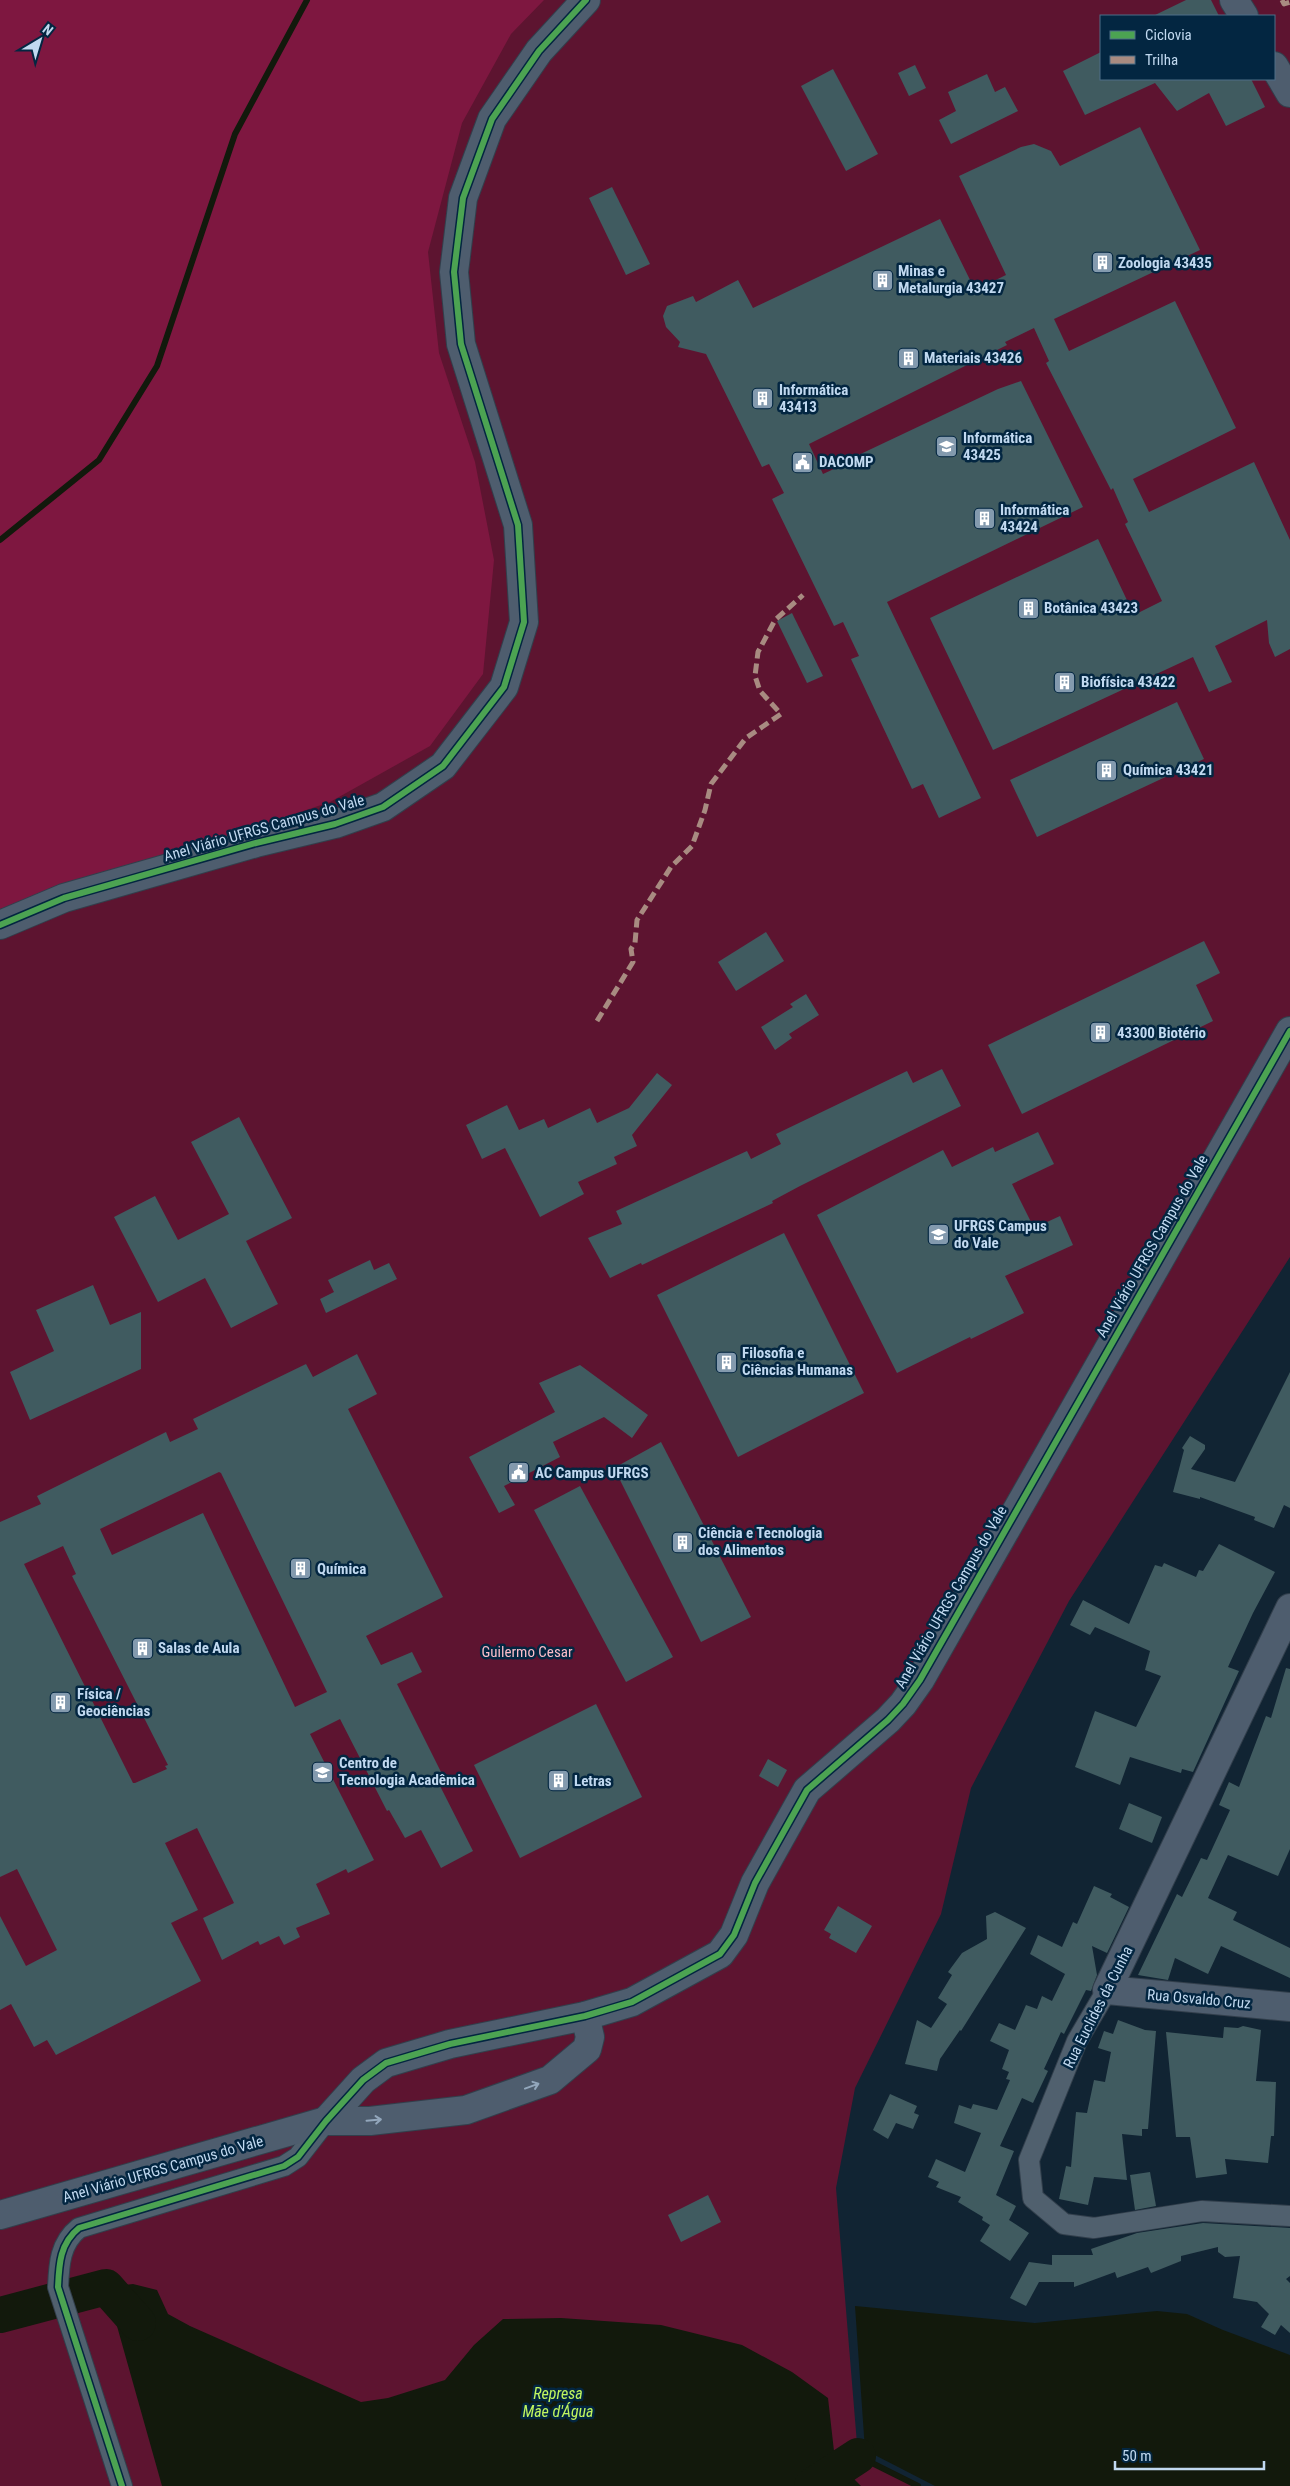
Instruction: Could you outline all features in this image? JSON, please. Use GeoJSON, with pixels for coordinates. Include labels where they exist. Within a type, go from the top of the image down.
{"type":"FeatureCollection","features":[{"type":"Feature","properties":{"kind":"street","name":"Anel Viário UFRGS Campus do Vale"},"geometry":{"type":"LineString","coordinates":[[0,925],[64,898],[237,848],[335,824],[383,807],[443,766],[504,687],[524,622],[518,525],[462,344],[454,272],[463,198],[492,119],[539,51],[586,0]]}},
{"type":"Feature","properties":{"kind":"street"},"geometry":{"type":"LineString","coordinates":[[1234,0],[1243,15]]}},
{"type":"Feature","properties":{"kind":"street"},"geometry":{"type":"LineString","coordinates":[[1275,68],[1290,93]]}},
{"type":"Feature","properties":{"kind":"street","name":"Anel Viário UFRGS Campus do Vale"},"geometry":{"type":"LineString","coordinates":[[326,2121],[363,2080],[386,2063],[450,2044],[585,2016],[632,2002],[720,1954],[734,1935],[755,1883],[807,1790],[903,1704],[920,1680],[1290,1031]]}},
{"type":"Feature","properties":{"kind":"street","name":"Rua Euclides da Cunha"},"geometry":{"type":"LineString","coordinates":[[1290,1608],[1107,1990],[1077,2041],[1029,2160],[1034,2198],[1064,2224],[1094,2228],[1202,2211],[1290,2216]]}},
{"type":"Feature","properties":{"kind":"street","name":"Rua Osvaldo Cruz"},"geometry":{"type":"LineString","coordinates":[[1107,1990],[1290,2007]]}},
{"type":"Feature","properties":{"kind":"street","name":"Anel Viário UFRGS Campus do Vale"},"geometry":{"type":"LineString","coordinates":[[0,2215],[326,2121],[370,2121],[466,2110],[550,2080],[587,2049],[590,2037],[585,2016]]}},
{"type":"Feature","properties":{"kind":"street"},"geometry":{"type":"LineString","coordinates":[[122,2486],[58,2287],[60,2260],[65,2242],[79,2228],[284,2166],[298,2157],[326,2121]]}},
{"type":"Feature","properties":{"kind":"green space","name":"UFRGS Campus do Vale"},"geometry":{"type":"Polygon","coordinates":[[[0,0],[1290,0],[1290,1257],[1069,1601],[971,1788],[941,1914],[855,2088],[836,2188],[858,2456],[918,2486],[0,2486],[0,0]]]}},
{"type":"Feature","properties":{"kind":"shaded area"},"geometry":{"type":"Polygon","coordinates":[[[0,0],[544,0],[511,34],[462,123],[428,252],[439,353],[475,462],[494,560],[483,674],[430,746],[330,802],[35,901],[0,918],[0,0]]]}},
{"type":"Feature","properties":{"kind":"water","name":"Represa Mãe d'Água"},"geometry":{"type":"Polygon","coordinates":[[[133,2284],[157,2290],[168,2314],[190,2326],[361,2402],[388,2398],[445,2380],[474,2345],[503,2319],[561,2318],[661,2325],[742,2345],[792,2372],[828,2398],[835,2460],[861,2486],[162,2486],[106,2287],[133,2284]]]}},
{"type":"Feature","properties":{"kind":"water"},"geometry":{"type":"Polygon","coordinates":[[[855,2306],[1035,2323],[1157,2311],[1187,2314],[1223,2330],[1290,2355],[1290,2486],[935,2486],[865,2450],[855,2306]]]}},
{"type":"Feature","properties":{"kind":"building"},"geometry":{"type":"Polygon","coordinates":[[[1186,0],[1211,0],[1218,15],[1155,15],[1186,0]]]}},
{"type":"Feature","properties":{"kind":"building"},"geometry":{"type":"Polygon","coordinates":[[[1100,52],[1100,80],[1252,80],[1265,107],[1226,126],[1209,93],[1177,111],[1155,83],[1085,115],[1063,71],[1100,52]]]}},
{"type":"Feature","properties":{"kind":"building"},"geometry":{"type":"Polygon","coordinates":[[[915,65],[926,88],[909,96],[898,73],[915,65]]]}},
{"type":"Feature","properties":{"kind":"building"},"geometry":{"type":"Polygon","coordinates":[[[833,69],[878,154],[846,171],[801,86],[833,69]]]}},
{"type":"Feature","properties":{"kind":"building"},"geometry":{"type":"Polygon","coordinates":[[[987,74],[995,92],[1005,87],[1018,111],[951,144],[939,120],[956,111],[948,92],[987,74]]]}},
{"type":"Feature","properties":{"kind":"building"},"geometry":{"type":"Polygon","coordinates":[[[1140,127],[1200,250],[1054,319],[1069,351],[1175,301],[1236,428],[1133,479],[1149,512],[1254,462],[1290,540],[1290,649],[1275,657],[1269,643],[1267,620],[1215,646],[1232,682],[1209,692],[1193,657],[993,750],[930,618],[1098,539],[1134,615],[1162,601],[1125,524],[1128,522],[1113,488],[1111,490],[1046,363],[1049,361],[1034,328],[1005,342],[1007,345],[809,444],[823,474],[851,461],[850,459],[998,389],[1021,381],[1083,507],[887,602],[981,798],[939,818],[923,784],[912,789],[851,659],[859,656],[843,622],[834,626],[772,499],[784,493],[769,464],[762,467],[706,354],[678,347],[680,342],[666,327],[663,316],[667,306],[693,296],[696,302],[738,280],[753,308],[940,219],[975,290],[1006,275],[959,176],[1021,147],[1034,144],[1051,151],[1060,166],[1140,127]]]}},
{"type":"Feature","properties":{"kind":"building"},"geometry":{"type":"Polygon","coordinates":[[[612,187],[650,264],[626,275],[589,198],[612,187]]]}},
{"type":"Feature","properties":{"kind":"building"},"geometry":{"type":"Polygon","coordinates":[[[792,613],[823,676],[807,683],[777,621],[792,613]]]}},
{"type":"Feature","properties":{"kind":"building","name":"Química 43421"},"geometry":{"type":"Polygon","coordinates":[[[1177,702],[1204,759],[1037,837],[1010,780],[1177,702]]]}},
{"type":"Feature","properties":{"kind":"building"},"geometry":{"type":"Polygon","coordinates":[[[766,932],[784,961],[736,991],[718,962],[766,932]]]}},
{"type":"Feature","properties":{"kind":"building","name":"43300 Biotério"},"geometry":{"type":"Polygon","coordinates":[[[1204,941],[1220,973],[1196,985],[1213,1021],[1022,1114],[988,1045],[1204,941]]]}},
{"type":"Feature","properties":{"kind":"building"},"geometry":{"type":"Polygon","coordinates":[[[806,994],[819,1015],[789,1034],[792,1038],[775,1050],[761,1027],[793,1007],[790,1004],[806,994]]]}},
{"type":"Feature","properties":{"kind":"building"},"geometry":{"type":"Polygon","coordinates":[[[942,1069],[961,1106],[800,1186],[772,1201],[773,1203],[642,1265],[641,1263],[610,1278],[588,1238],[622,1224],[616,1211],[747,1151],[751,1159],[781,1144],[776,1134],[907,1071],[913,1083],[942,1069]]]}},
{"type":"Feature","properties":{"kind":"building"},"geometry":{"type":"Polygon","coordinates":[[[657,1073],[672,1085],[632,1135],[637,1146],[614,1157],[617,1164],[578,1182],[584,1194],[540,1217],[505,1148],[482,1159],[466,1125],[507,1105],[519,1130],[544,1119],[548,1128],[590,1108],[597,1123],[629,1108],[657,1073]]]}},
{"type":"Feature","properties":{"kind":"building"},"geometry":{"type":"Polygon","coordinates":[[[239,1117],[292,1218],[246,1241],[278,1304],[231,1328],[205,1278],[158,1302],[114,1217],[155,1196],[178,1240],[229,1214],[191,1142],[239,1117]]]}},
{"type":"Feature","properties":{"kind":"building"},"geometry":{"type":"Polygon","coordinates":[[[1038,1132],[1054,1164],[1012,1184],[1034,1228],[1060,1216],[1073,1245],[1005,1276],[1024,1313],[897,1373],[817,1215],[943,1150],[952,1167],[993,1147],[995,1152],[1038,1132]]]}},
{"type":"Feature","properties":{"kind":"building"},"geometry":{"type":"Polygon","coordinates":[[[784,1233],[864,1393],[738,1457],[657,1295],[784,1233]]]}},
{"type":"Feature","properties":{"kind":"building"},"geometry":{"type":"Polygon","coordinates":[[[370,1260],[374,1270],[389,1263],[397,1279],[326,1313],[320,1299],[334,1292],[328,1280],[370,1260]]]}},
{"type":"Feature","properties":{"kind":"building"},"geometry":{"type":"Polygon","coordinates":[[[93,1285],[110,1325],[141,1312],[141,1369],[30,1420],[10,1372],[54,1351],[36,1310],[93,1285]]]}},
{"type":"Feature","properties":{"kind":"building"},"geometry":{"type":"Polygon","coordinates":[[[357,1354],[377,1394],[348,1409],[443,1597],[366,1636],[381,1665],[412,1652],[422,1672],[397,1684],[445,1780],[439,1784],[473,1851],[441,1868],[421,1830],[405,1838],[389,1810],[387,1811],[340,1719],[310,1734],[374,1860],[348,1873],[346,1869],[316,1884],[330,1914],[296,1928],[300,1937],[284,1945],[279,1936],[260,1945],[258,1941],[222,1960],[203,1918],[234,1903],[197,1828],[165,1843],[198,1910],[171,1923],[201,1981],[56,2055],[47,2040],[34,2047],[11,2004],[0,2010],[0,1916],[26,1966],[57,1950],[17,1869],[0,1877],[0,1522],[41,1504],[37,1496],[166,1432],[170,1442],[198,1429],[193,1419],[306,1364],[313,1377],[357,1354]],[[219,1472],[100,1529],[112,1555],[203,1513],[295,1707],[327,1692],[219,1472]],[[63,1546],[24,1564],[133,1783],[135,1783],[167,1769],[165,1766],[168,1765],[72,1576],[76,1574],[63,1546]]]}},
{"type":"Feature","properties":{"kind":"building"},"geometry":{"type":"Polygon","coordinates":[[[580,1365],[648,1415],[632,1438],[604,1417],[553,1442],[560,1457],[504,1486],[515,1505],[499,1513],[469,1457],[555,1412],[539,1383],[580,1365]]]}},
{"type":"Feature","properties":{"kind":"building"},"geometry":{"type":"Polygon","coordinates":[[[1290,1372],[1290,1508],[1284,1505],[1274,1528],[1254,1520],[1255,1517],[1200,1497],[1200,1499],[1173,1492],[1184,1450],[1182,1448],[1190,1436],[1205,1445],[1205,1449],[1191,1469],[1235,1482],[1290,1372]]]}},
{"type":"Feature","properties":{"kind":"building","name":"Ciência e Tecnologia dos Alimentos"},"geometry":{"type":"Polygon","coordinates":[[[661,1442],[751,1617],[701,1642],[614,1468],[661,1442]]]}},
{"type":"Feature","properties":{"kind":"building"},"geometry":{"type":"Polygon","coordinates":[[[580,1486],[673,1657],[626,1682],[534,1510],[580,1486]]]}},
{"type":"Feature","properties":{"kind":"building"},"geometry":{"type":"Polygon","coordinates":[[[1219,1544],[1275,1572],[1253,1613],[1228,1667],[1239,1671],[1193,1772],[1182,1769],[1181,1773],[1130,1757],[1120,1785],[1075,1767],[1095,1711],[1136,1727],[1161,1676],[1145,1670],[1150,1651],[1095,1627],[1090,1635],[1070,1625],[1083,1600],[1129,1624],[1155,1565],[1162,1567],[1164,1563],[1196,1577],[1199,1570],[1203,1571],[1219,1544]]]}},
{"type":"Feature","properties":{"kind":"building"},"geometry":{"type":"Polygon","coordinates":[[[1286,1668],[1290,1669],[1290,1849],[1278,1876],[1228,1855],[1208,1898],[1237,1912],[1233,1920],[1290,1948],[1290,1978],[1221,1946],[1208,1974],[1175,1958],[1168,1980],[1138,1975],[1177,1894],[1182,1897],[1201,1858],[1207,1860],[1230,1810],[1219,1805],[1229,1782],[1239,1787],[1266,1716],[1271,1718],[1286,1668]]]}},
{"type":"Feature","properties":{"kind":"building","name":"Letras"},"geometry":{"type":"Polygon","coordinates":[[[596,1704],[642,1797],[520,1858],[474,1765],[596,1704]]]}},
{"type":"Feature","properties":{"kind":"building"},"geometry":{"type":"Polygon","coordinates":[[[768,1759],[787,1770],[778,1787],[759,1776],[768,1759]]]}},
{"type":"Feature","properties":{"kind":"building"},"geometry":{"type":"Polygon","coordinates":[[[1129,1803],[1162,1817],[1152,1843],[1119,1829],[1129,1803]]]}},
{"type":"Feature","properties":{"kind":"building"},"geometry":{"type":"Polygon","coordinates":[[[1094,1886],[1112,1894],[1110,1897],[1129,1907],[1107,1953],[1092,1946],[1097,1975],[1091,1991],[1086,1990],[1064,2034],[1061,2032],[1044,2069],[1048,2071],[1033,2103],[1022,2098],[1000,2146],[1014,2151],[996,2195],[1016,2206],[1009,2220],[1029,2233],[1010,2261],[980,2241],[990,2225],[982,2220],[983,2217],[958,2202],[961,2197],[936,2187],[939,2182],[928,2177],[936,2159],[965,2172],[981,2133],[954,2123],[959,2105],[971,2109],[973,2104],[997,2110],[1010,2080],[1006,2079],[1009,2072],[1002,2069],[1009,2050],[990,2041],[999,2023],[1015,2030],[1026,2005],[1037,2009],[1042,1996],[1052,2001],[1065,1974],[1030,1954],[1038,1935],[1062,1947],[1073,1922],[1077,1924],[1094,1886]]]}},
{"type":"Feature","properties":{"kind":"building"},"geometry":{"type":"Polygon","coordinates":[[[838,1906],[872,1926],[856,1953],[829,1938],[831,1934],[824,1930],[838,1906]]]}},
{"type":"Feature","properties":{"kind":"building"},"geometry":{"type":"Polygon","coordinates":[[[995,1912],[1026,1928],[961,2031],[940,2059],[937,2071],[905,2064],[917,2020],[931,2028],[947,2004],[938,1998],[952,1975],[948,1972],[962,1953],[987,1939],[986,1916],[995,1912]]]}},
{"type":"Feature","properties":{"kind":"building"},"geometry":{"type":"Polygon","coordinates":[[[1118,2020],[1145,2030],[1156,2031],[1148,2129],[1142,2129],[1142,2136],[1122,2134],[1127,2180],[1094,2177],[1088,2205],[1059,2199],[1066,2166],[1071,2167],[1076,2112],[1087,2113],[1094,2080],[1105,2082],[1111,2052],[1098,2048],[1104,2031],[1113,2034],[1118,2020]]]}},
{"type":"Feature","properties":{"kind":"building"},"geometry":{"type":"Polygon","coordinates":[[[1243,2026],[1261,2030],[1256,2081],[1276,2082],[1274,2136],[1271,2136],[1268,2163],[1225,2159],[1227,2174],[1196,2178],[1190,2137],[1176,2137],[1166,2032],[1223,2038],[1224,2027],[1238,2028],[1243,2026]]]}},
{"type":"Feature","properties":{"kind":"building"},"geometry":{"type":"Polygon","coordinates":[[[890,2094],[917,2106],[914,2113],[919,2115],[913,2129],[896,2123],[888,2139],[873,2130],[890,2094]]]}},
{"type":"Feature","properties":{"kind":"building"},"geometry":{"type":"Polygon","coordinates":[[[1150,2172],[1156,2206],[1135,2210],[1130,2175],[1150,2172]]]}},
{"type":"Feature","properties":{"kind":"building"},"geometry":{"type":"Polygon","coordinates":[[[708,2195],[721,2222],[681,2242],[668,2215],[708,2195]]]}},
{"type":"Feature","properties":{"kind":"building"},"geometry":{"type":"Polygon","coordinates":[[[1203,2223],[1290,2228],[1290,2276],[1286,2279],[1290,2283],[1290,2333],[1281,2325],[1275,2335],[1261,2327],[1269,2314],[1257,2302],[1233,2298],[1240,2256],[1225,2257],[1218,2252],[1218,2247],[1181,2256],[1181,2261],[1151,2273],[1148,2267],[1117,2278],[1115,2272],[1074,2287],[1074,2282],[1039,2282],[1026,2306],[1010,2298],[1029,2262],[1052,2265],[1052,2255],[1093,2255],[1091,2249],[1137,2233],[1203,2223]]]}},
{"type":"Feature","properties":{"kind":"waterway"},"geometry":{"type":"LineString","coordinates":[[0,540],[99,460],[157,366],[235,134],[307,0]]}},
{"type":"Feature","properties":{"kind":"waterway"},"geometry":{"type":"LineString","coordinates":[[0,2315],[106,2287],[138,2323]]}},
{"type":"Feature","properties":{"kind":"waterway"},"geometry":{"type":"LineString","coordinates":[[858,2456],[918,2486]]}},
{"type":"Feature","properties":{"kind":"waterway"},"geometry":{"type":"LineString","coordinates":[[812,2486],[858,2456]]}},
{"type":"Feature","properties":{"kind":"marked path"},"geometry":{"type":"LineString","coordinates":[[1282,0],[1284,4],[1290,2]]}},
{"type":"Feature","properties":{"kind":"marked path"},"geometry":{"type":"LineString","coordinates":[[597,1021],[633,962],[631,949],[635,943],[637,920],[671,867],[692,846],[705,810],[711,784],[746,738],[781,714],[760,691],[755,676],[758,652],[775,620],[803,595]]}},
{"type":"Feature","properties":{"kind":"cycle path"},"geometry":{"type":"LineString","coordinates":[[0,925],[64,898],[256,843],[335,824],[383,807],[443,766],[504,687],[524,622],[518,525],[461,344],[454,272],[463,198],[492,119],[539,51],[586,0]]}},
{"type":"Feature","properties":{"kind":"cycle path"},"geometry":{"type":"LineString","coordinates":[[122,2486],[58,2287],[62,2254],[68,2240],[79,2228],[284,2166],[298,2157],[326,2121],[363,2080],[386,2063],[450,2044],[585,2016],[632,2002],[720,1954],[734,1935],[755,1883],[807,1790],[888,1720],[903,1704],[920,1680],[1290,1031]]}},
{"type":"Feature","properties":{"kind":"place","name":"Zoologia 43435"},"geometry":{"type":"Point","coordinates":[1102,263]}},
{"type":"Feature","properties":{"kind":"place","name":"Minas e Metalurgia 43427"},"geometry":{"type":"Point","coordinates":[882,280]}},
{"type":"Feature","properties":{"kind":"place","name":"Materiais 43426"},"geometry":{"type":"Point","coordinates":[908,358]}},
{"type":"Feature","properties":{"kind":"place","name":"Informática 43413"},"geometry":{"type":"Point","coordinates":[763,399]}},
{"type":"Feature","properties":{"kind":"place","name":"Informática 43425"},"geometry":{"type":"Point","coordinates":[947,447]}},
{"type":"Feature","properties":{"kind":"place","name":"DACOMP"},"geometry":{"type":"Point","coordinates":[803,462]}},
{"type":"Feature","properties":{"kind":"place","name":"Informática 43424"},"geometry":{"type":"Point","coordinates":[984,519]}},
{"type":"Feature","properties":{"kind":"place","name":"Botânica 43423"},"geometry":{"type":"Point","coordinates":[1028,608]}},
{"type":"Feature","properties":{"kind":"place","name":"Biofísica 43422"},"geometry":{"type":"Point","coordinates":[1065,682]}},
{"type":"Feature","properties":{"kind":"place","name":"Química 43421"},"geometry":{"type":"Point","coordinates":[1107,770]}},
{"type":"Feature","properties":{"kind":"place","name":"43300 Biotério"},"geometry":{"type":"Point","coordinates":[1101,1033]}},
{"type":"Feature","properties":{"kind":"place","name":"UFRGS Campus do Vale"},"geometry":{"type":"Point","coordinates":[938,1235]}},
{"type":"Feature","properties":{"kind":"place","name":"Filosofia e Ciências Humanas"},"geometry":{"type":"Point","coordinates":[726,1362]}},
{"type":"Feature","properties":{"kind":"place","name":"AC Campus UFRGS"},"geometry":{"type":"Point","coordinates":[519,1473]}},
{"type":"Feature","properties":{"kind":"place","name":"Ciência e Tecnologia dos Alimentos"},"geometry":{"type":"Point","coordinates":[682,1542]}},
{"type":"Feature","properties":{"kind":"place","name":"Química"},"geometry":{"type":"Point","coordinates":[301,1569]}},
{"type":"Feature","properties":{"kind":"place","name":"Salas de Aula"},"geometry":{"type":"Point","coordinates":[142,1648]}},
{"type":"Feature","properties":{"kind":"place","name":"Física / Geociências"},"geometry":{"type":"Point","coordinates":[61,1703]}},
{"type":"Feature","properties":{"kind":"place","name":"Centro de Tecnologia Acadêmica"},"geometry":{"type":"Point","coordinates":[323,1772]}},
{"type":"Feature","properties":{"kind":"place","name":"Letras"},"geometry":{"type":"Point","coordinates":[558,1781]}},
{"type":"Feature","properties":{"kind":"park label","name":"Guilermo Cesar"},"geometry":{"type":"Point","coordinates":[527,1652]}}]}
